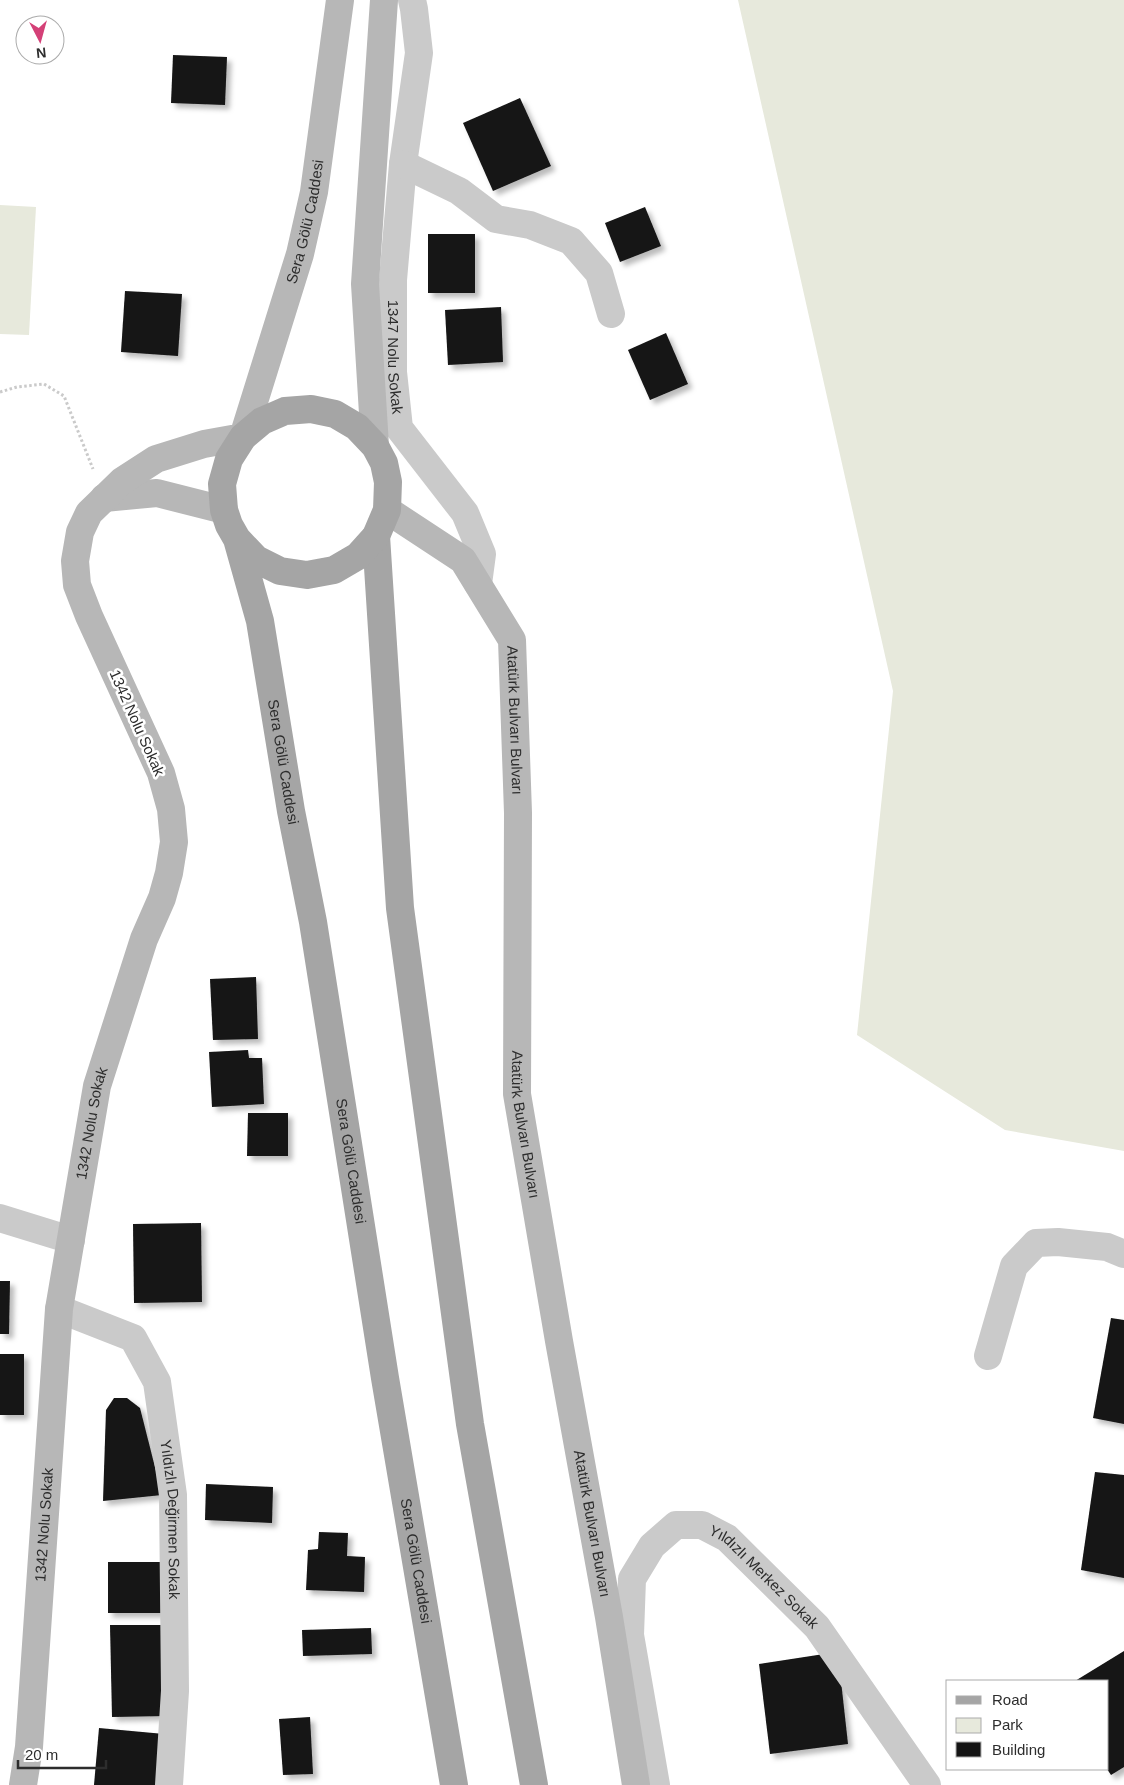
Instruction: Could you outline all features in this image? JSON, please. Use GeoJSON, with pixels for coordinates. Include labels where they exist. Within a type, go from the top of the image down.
{"type":"FeatureCollection","features":[{"type":"Feature","properties":{"kind":"main road","name":"Sera Gölü Caddesi"},"geometry":{"type":"LineString","coordinates":[[311,409],[335,414],[357,427],[374,446],[384,463],[388,482],[387,510],[376,536],[358,556],[334,570],[307,575],[280,571],[256,559],[237,539],[229,525],[224,510],[222,484],[229,459],[243,437],[262,421],[286,411],[311,409]]}},
{"type":"Feature","properties":{"kind":"main road","name":"Sera Gölü Caddesi"},"geometry":{"type":"LineString","coordinates":[[376,536],[400,908],[470,1424],[534,1785]]}},
{"type":"Feature","properties":{"kind":"main road","name":"Sera Gölü Caddesi"},"geometry":{"type":"LineString","coordinates":[[237,539],[260,621],[290,811],[313,922],[385,1378],[454,1785]]}},
{"type":"Feature","properties":{"kind":"street","name":"Sera Gölü Caddesi"},"geometry":{"type":"LineString","coordinates":[[243,437],[300,254],[314,192],[340,0]]}},
{"type":"Feature","properties":{"kind":"street","name":"Sera Gölü Caddesi"},"geometry":{"type":"LineString","coordinates":[[374,446],[365,284],[384,0]]}},
{"type":"Feature","properties":{"kind":"street","name":"1347 Nolu Sokak"},"geometry":{"type":"LineString","coordinates":[[412,0],[419,54],[403,164],[393,280],[393,372],[399,428],[465,513],[482,554],[478,584]]}},
{"type":"Feature","properties":{"kind":"street"},"geometry":{"type":"LineString","coordinates":[[403,164],[459,191],[496,219],[530,225],[571,241],[599,273],[611,314]]}},
{"type":"Feature","properties":{"kind":"street","name":"1342 Nolu Sokak"},"geometry":{"type":"LineString","coordinates":[[24,1785],[29,1747],[59,1309],[97,1086],[144,939],[162,898],[169,873],[174,842],[171,810],[161,773],[89,616],[77,584],[75,561],[80,532],[89,513],[122,481],[156,458],[204,444],[243,437]]}},
{"type":"Feature","properties":{"kind":"street"},"geometry":{"type":"LineString","coordinates":[[104,498],[157,493],[224,510]]}},
{"type":"Feature","properties":{"kind":"street","name":"Atatürk Bulvarı Bulvarı"},"geometry":{"type":"LineString","coordinates":[[387,510],[464,560],[512,640],[518,813],[517,1094],[609,1618],[636,1785]]}},
{"type":"Feature","properties":{"kind":"street"},"geometry":{"type":"LineString","coordinates":[[0,1218],[71,1240]]}},
{"type":"Feature","properties":{"kind":"street"},"geometry":{"type":"LineString","coordinates":[[988,1356],[1014,1266],[1036,1243],[1058,1242],[1107,1247],[1124,1254]]}},
{"type":"Feature","properties":{"kind":"street","name":"Yıldızlı Değirmen Sokak"},"geometry":{"type":"LineString","coordinates":[[59,1309],[133,1338],[157,1382],[173,1495],[175,1691],[169,1785]]}},
{"type":"Feature","properties":{"kind":"street","name":"Yıldızlı Merkez Sokak"},"geometry":{"type":"LineString","coordinates":[[656,1785],[630,1635],[632,1579],[652,1546],[676,1526],[702,1525],[727,1538],[816,1627],[927,1785]]}},
{"type":"Feature","properties":{"kind":"path"},"geometry":{"type":"LineString","coordinates":[[0,392],[17,387],[44,384],[64,396],[104,498]]}},
{"type":"Feature","properties":{"kind":"green space"},"geometry":{"type":"Polygon","coordinates":[[[738,0],[1124,0],[1124,1151],[1005,1130],[857,1035],[893,691],[738,0]]]}},
{"type":"Feature","properties":{"kind":"green space"},"geometry":{"type":"Polygon","coordinates":[[[0,205],[36,207],[29,335],[0,334],[0,205]]]}},
{"type":"Feature","properties":{"kind":"building"},"geometry":{"type":"Polygon","coordinates":[[[173,55],[227,57],[225,105],[171,103],[173,55]]]}},
{"type":"Feature","properties":{"kind":"building"},"geometry":{"type":"Polygon","coordinates":[[[520,98],[551,166],[493,191],[463,123],[520,98]]]}},
{"type":"Feature","properties":{"kind":"building"},"geometry":{"type":"Polygon","coordinates":[[[645,207],[661,246],[620,262],[605,223],[645,207]]]}},
{"type":"Feature","properties":{"kind":"building"},"geometry":{"type":"Polygon","coordinates":[[[428,234],[475,234],[475,293],[428,293],[428,234]]]}},
{"type":"Feature","properties":{"kind":"building"},"geometry":{"type":"Polygon","coordinates":[[[125,291],[182,294],[178,356],[121,352],[125,291]]]}},
{"type":"Feature","properties":{"kind":"building"},"geometry":{"type":"Polygon","coordinates":[[[501,307],[503,362],[448,365],[445,310],[501,307]]]}},
{"type":"Feature","properties":{"kind":"building"},"geometry":{"type":"Polygon","coordinates":[[[666,333],[688,384],[650,400],[628,350],[666,333]]]}},
{"type":"Feature","properties":{"kind":"building"},"geometry":{"type":"Polygon","coordinates":[[[256,977],[258,1039],[213,1040],[210,979],[256,977]]]}},
{"type":"Feature","properties":{"kind":"building"},"geometry":{"type":"Polygon","coordinates":[[[248,1050],[249,1058],[262,1058],[264,1104],[212,1107],[209,1052],[248,1050]]]}},
{"type":"Feature","properties":{"kind":"building"},"geometry":{"type":"Polygon","coordinates":[[[248,1113],[288,1113],[288,1156],[247,1156],[248,1113]]]}},
{"type":"Feature","properties":{"kind":"building"},"geometry":{"type":"Polygon","coordinates":[[[201,1223],[202,1302],[134,1303],[133,1224],[201,1223]]]}},
{"type":"Feature","properties":{"kind":"building"},"geometry":{"type":"Polygon","coordinates":[[[0,1281],[10,1281],[9,1334],[0,1334],[0,1281]]]}},
{"type":"Feature","properties":{"kind":"building"},"geometry":{"type":"Polygon","coordinates":[[[1111,1318],[1124,1320],[1124,1424],[1093,1418],[1111,1318]]]}},
{"type":"Feature","properties":{"kind":"building"},"geometry":{"type":"Polygon","coordinates":[[[0,1354],[24,1354],[24,1415],[0,1415],[0,1354]]]}},
{"type":"Feature","properties":{"kind":"building"},"geometry":{"type":"Polygon","coordinates":[[[114,1398],[127,1398],[140,1408],[162,1495],[103,1501],[106,1410],[114,1398]]]}},
{"type":"Feature","properties":{"kind":"building"},"geometry":{"type":"Polygon","coordinates":[[[1095,1472],[1124,1475],[1124,1578],[1081,1570],[1095,1472]]]}},
{"type":"Feature","properties":{"kind":"building"},"geometry":{"type":"Polygon","coordinates":[[[206,1484],[273,1487],[272,1523],[205,1520],[206,1484]]]}},
{"type":"Feature","properties":{"kind":"building"},"geometry":{"type":"Polygon","coordinates":[[[319,1532],[348,1533],[347,1556],[365,1557],[364,1592],[306,1590],[308,1550],[318,1549],[319,1532]]]}},
{"type":"Feature","properties":{"kind":"building"},"geometry":{"type":"Polygon","coordinates":[[[108,1562],[165,1562],[164,1613],[108,1613],[108,1562]]]}},
{"type":"Feature","properties":{"kind":"building"},"geometry":{"type":"Polygon","coordinates":[[[110,1625],[165,1625],[166,1716],[112,1717],[110,1625]]]}},
{"type":"Feature","properties":{"kind":"building"},"geometry":{"type":"Polygon","coordinates":[[[371,1628],[372,1654],[303,1656],[302,1630],[371,1628]]]}},
{"type":"Feature","properties":{"kind":"building"},"geometry":{"type":"Polygon","coordinates":[[[1124,1651],[1124,1767],[1111,1775],[1108,1770],[1109,1680],[1077,1680],[1124,1651]]]}},
{"type":"Feature","properties":{"kind":"building"},"geometry":{"type":"Polygon","coordinates":[[[824,1654],[840,1672],[848,1744],[770,1754],[759,1664],[824,1654]]]}},
{"type":"Feature","properties":{"kind":"building"},"geometry":{"type":"Polygon","coordinates":[[[310,1717],[313,1774],[283,1775],[279,1719],[310,1717]]]}},
{"type":"Feature","properties":{"kind":"building"},"geometry":{"type":"Polygon","coordinates":[[[99,1728],[164,1734],[160,1785],[94,1785],[99,1728]]]}}]}
